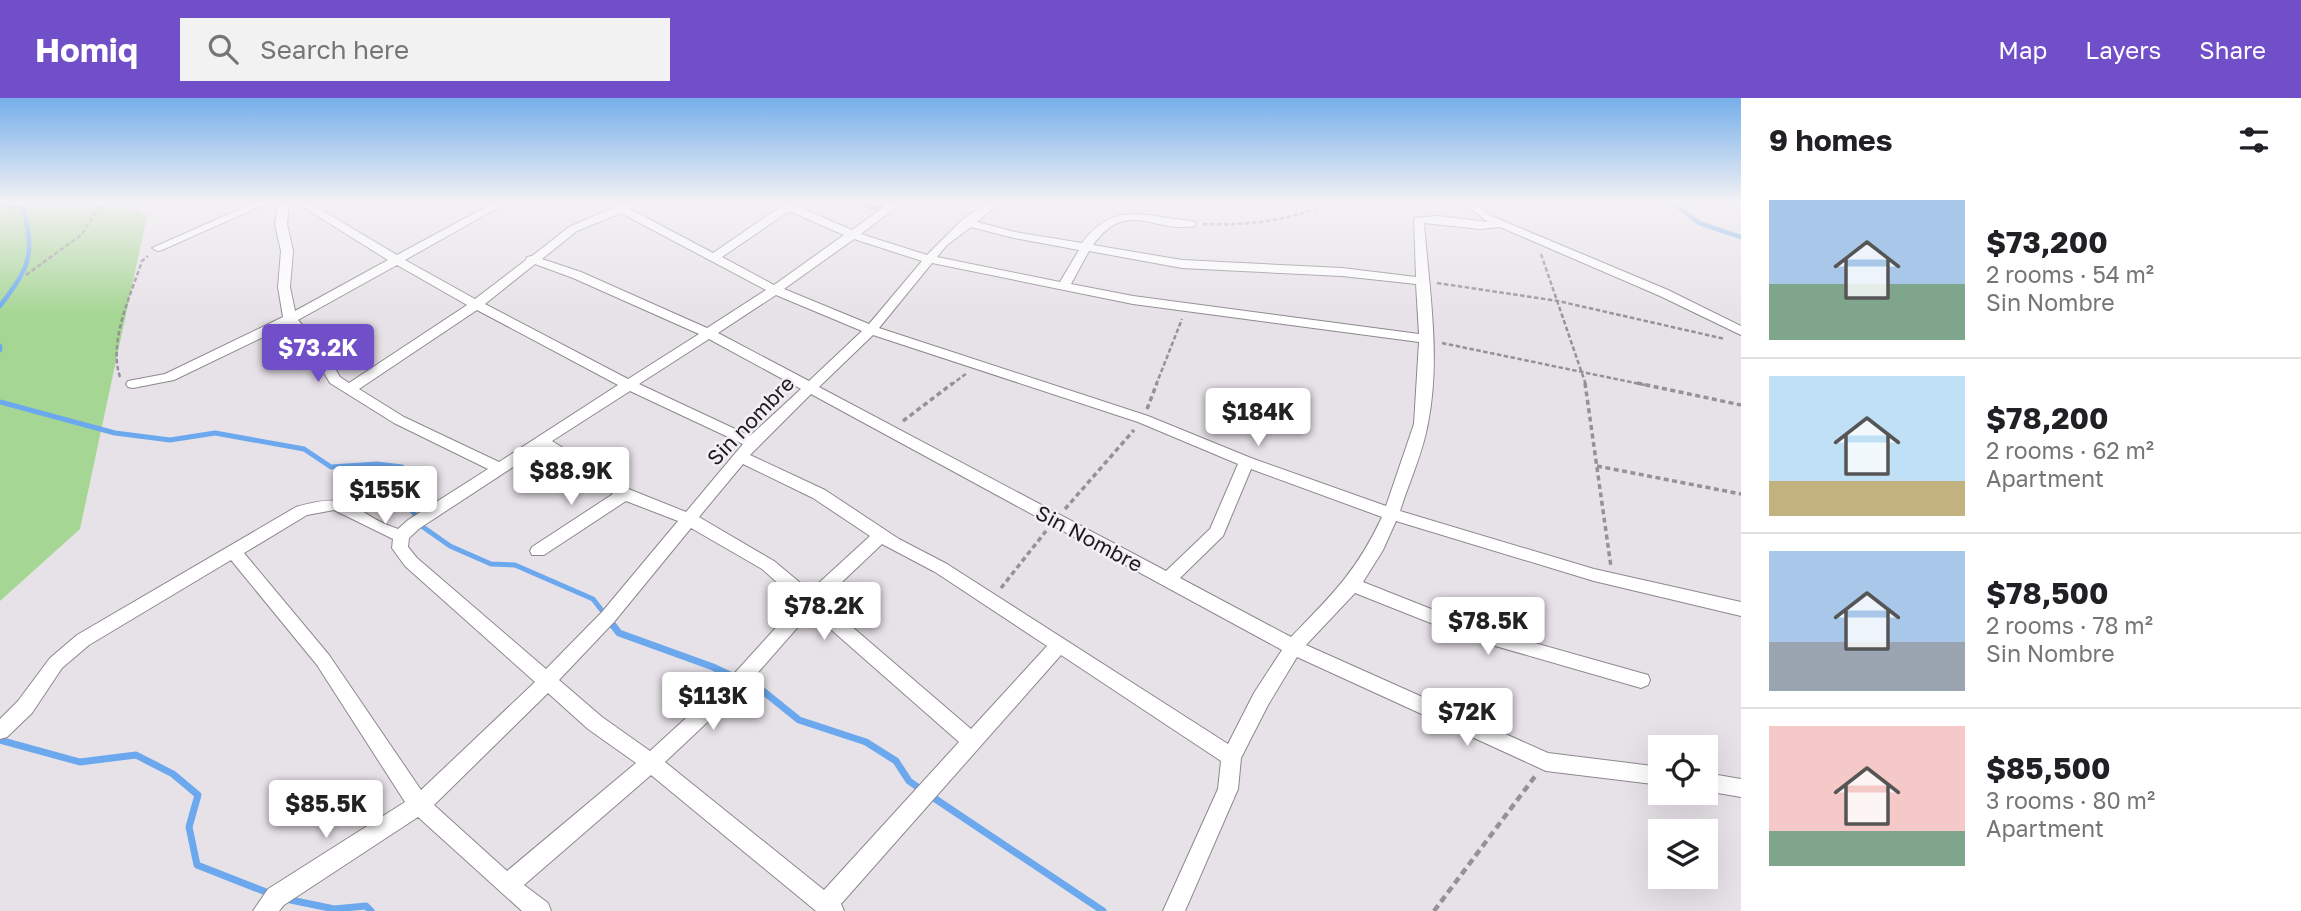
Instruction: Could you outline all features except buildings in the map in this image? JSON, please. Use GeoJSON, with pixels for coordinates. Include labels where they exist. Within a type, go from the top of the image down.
{"type":"FeatureCollection","features":[{"type":"Feature","properties":{"kind":"street"},"geometry":{"type":"LineString","coordinates":[[158,248],[177,240]]}},
{"type":"Feature","properties":{"kind":"street"},"geometry":{"type":"LineString","coordinates":[[285,240],[287,251],[284,287],[290,319],[320,354],[335,380],[399,420],[499,468]]}},
{"type":"Feature","properties":{"kind":"street"},"geometry":{"type":"LineString","coordinates":[[365,240],[747,450],[881,535],[942,568],[1231,757]]}},
{"type":"Feature","properties":{"kind":"street"},"geometry":{"type":"LineString","coordinates":[[133,384],[169,377],[290,319],[432,240]]}},
{"type":"Feature","properties":{"kind":"street"},"geometry":{"type":"LineString","coordinates":[[349,389],[477,304],[558,240]]}},
{"type":"Feature","properties":{"kind":"street"},"geometry":{"type":"LineString","coordinates":[[682,240],[775,290],[871,330],[1143,419],[1246,462],[1391,514],[1612,579],[1741,608]]}},
{"type":"Feature","properties":{"kind":"street"},"geometry":{"type":"LineString","coordinates":[[715,257],[740,240]]}},
{"type":"Feature","properties":{"kind":"street"},"geometry":{"type":"LineString","coordinates":[[847,240],[775,290],[414,524],[401,536],[400,548],[411,562],[595,723],[651,762],[829,908],[1059,645]]}},
{"type":"Feature","properties":{"kind":"street"},"geometry":{"type":"LineString","coordinates":[[869,240],[929,259],[1133,300],[1314,327],[1426,339]]}},
{"type":"Feature","properties":{"kind":"street","name":"Sin nombre"},"geometry":{"type":"LineString","coordinates":[[264,911],[276,897],[419,805],[549,681],[691,520],[747,450],[871,330],[948,240]]}},
{"type":"Feature","properties":{"kind":"street"},"geometry":{"type":"LineString","coordinates":[[1036,240],[1182,264],[1342,272],[1422,281]]}},
{"type":"Feature","properties":{"kind":"street"},"geometry":{"type":"LineString","coordinates":[[1064,286],[1092,240]]}},
{"type":"Feature","properties":{"kind":"street"},"geometry":{"type":"LineString","coordinates":[[1174,911],[1228,789],[1231,757],[1293,647],[1352,585],[1375,550],[1391,514],[1421,424],[1426,339],[1419,240]]}},
{"type":"Feature","properties":{"kind":"street"},"geometry":{"type":"LineString","coordinates":[[1536,240],[1664,292],[1741,331]]}},
{"type":"Feature","properties":{"kind":"street","name":"Sin Nombre"},"geometry":{"type":"LineString","coordinates":[[531,259],[577,275],[708,333],[1293,647],[1546,762],[1648,774]]}},
{"type":"Feature","properties":{"kind":"street"},"geometry":{"type":"LineString","coordinates":[[541,441],[625,494],[691,520],[768,565],[808,603],[973,742]]}},
{"type":"Feature","properties":{"kind":"street"},"geometry":{"type":"LineString","coordinates":[[1167,580],[1217,532],[1246,462]]}},
{"type":"Feature","properties":{"kind":"street"},"geometry":{"type":"LineString","coordinates":[[538,551],[625,494]]}},
{"type":"Feature","properties":{"kind":"street"},"geometry":{"type":"LineString","coordinates":[[0,730],[24,707],[56,663],[83,640],[302,511],[334,502],[354,510],[385,533],[401,536]]}},
{"type":"Feature","properties":{"kind":"street"},"geometry":{"type":"LineString","coordinates":[[507,885],[651,762],[740,680],[808,603],[881,535]]}},
{"type":"Feature","properties":{"kind":"street"},"geometry":{"type":"LineString","coordinates":[[234,552],[323,660],[419,805],[507,885],[540,911]]}},
{"type":"Feature","properties":{"kind":"street"},"geometry":{"type":"LineString","coordinates":[[1352,585],[1471,632],[1641,680]]}},
{"type":"Feature","properties":{"kind":"street"},"geometry":{"type":"LineString","coordinates":[[1718,784],[1741,788]]}},
{"type":"Feature","properties":{"kind":"path"},"geometry":{"type":"LineString","coordinates":[[26,275],[73,240]]}},
{"type":"Feature","properties":{"kind":"path"},"geometry":{"type":"LineString","coordinates":[[1536,240],[1584,373],[1612,579]]}},
{"type":"Feature","properties":{"kind":"path"},"geometry":{"type":"LineString","coordinates":[[133,384],[118,376],[116,362],[142,261],[158,248]]}},
{"type":"Feature","properties":{"kind":"path"},"geometry":{"type":"LineString","coordinates":[[1422,281],[1558,301],[1728,339]]}},
{"type":"Feature","properties":{"kind":"path"},"geometry":{"type":"LineString","coordinates":[[991,601],[1054,521],[1143,419],[1186,306]]}},
{"type":"Feature","properties":{"kind":"path"},"geometry":{"type":"LineString","coordinates":[[1426,339],[1741,405]]}},
{"type":"Feature","properties":{"kind":"path"},"geometry":{"type":"LineString","coordinates":[[890,431],[977,366]]}},
{"type":"Feature","properties":{"kind":"path"},"geometry":{"type":"LineString","coordinates":[[1597,466],[1741,494]]}},
{"type":"Feature","properties":{"kind":"path"},"geometry":{"type":"LineString","coordinates":[[1434,911],[1546,762]]}},
{"type":"Feature","properties":{"kind":"green space"},"geometry":{"type":"Polygon","coordinates":[[[0,240],[142,240],[80,529],[0,601],[0,240]]]}},
{"type":"Feature","properties":{"kind":"waterway"},"geometry":{"type":"LineString","coordinates":[[0,306],[23,272],[29,240]]}},
{"type":"Feature","properties":{"kind":"waterway"},"geometry":{"type":"LineString","coordinates":[[0,402],[115,433],[170,440],[215,433],[304,449],[331,467],[377,464],[402,467],[401,494],[423,527],[450,546],[491,564],[515,565],[593,599],[607,617]]}},
{"type":"Feature","properties":{"kind":"waterway"},"geometry":{"type":"LineString","coordinates":[[605,615],[619,633],[713,667],[763,691],[799,720],[866,742],[896,761],[909,781],[923,791]]}},
{"type":"Feature","properties":{"kind":"waterway"},"geometry":{"type":"LineString","coordinates":[[0,740],[80,762],[136,755],[173,774],[198,795],[189,827],[197,865],[271,894]]}},
{"type":"Feature","properties":{"kind":"waterway"},"geometry":{"type":"LineString","coordinates":[[931,796],[1103,911]]}},
{"type":"Feature","properties":{"kind":"waterway"},"geometry":{"type":"LineString","coordinates":[[286,899],[334,909],[366,906],[371,911]]}}]}
